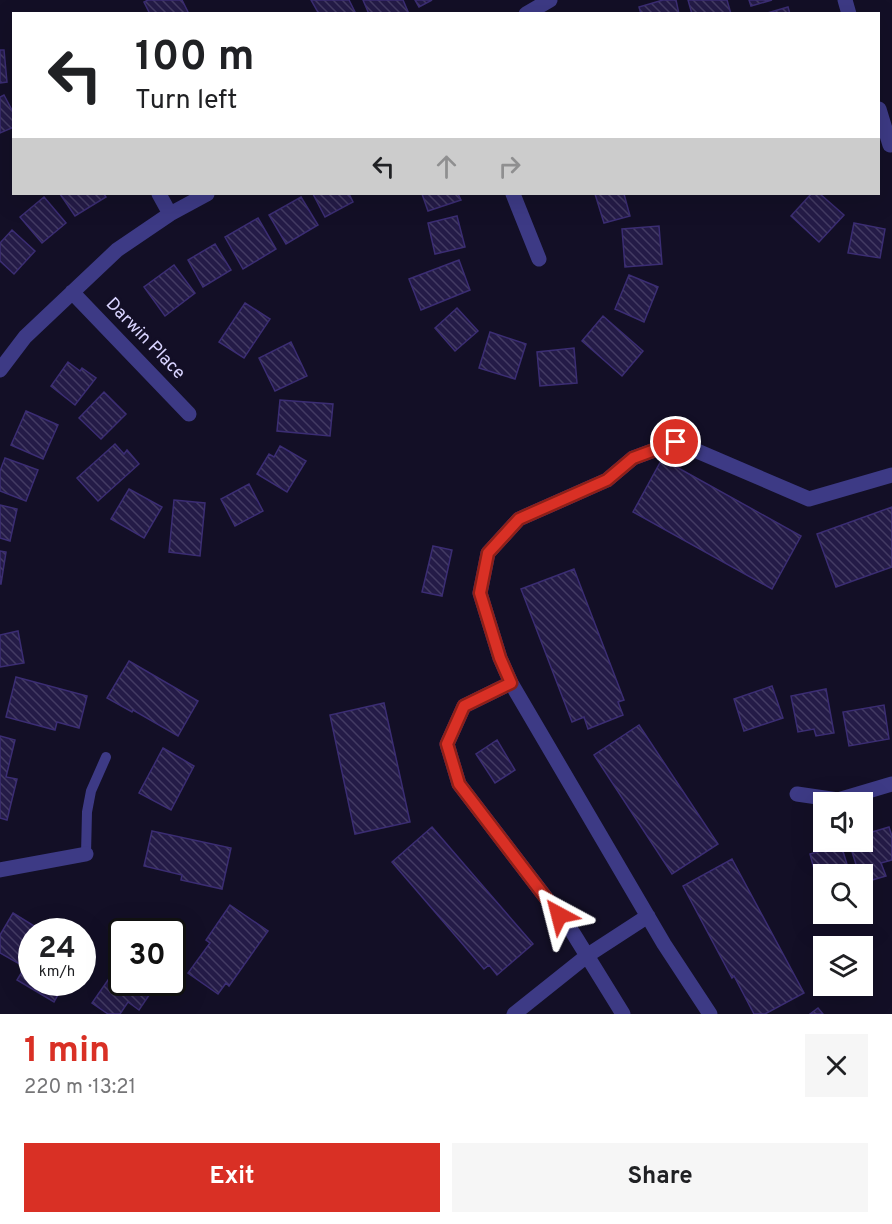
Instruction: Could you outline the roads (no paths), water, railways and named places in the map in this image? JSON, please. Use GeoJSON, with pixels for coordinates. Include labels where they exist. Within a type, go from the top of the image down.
{"type":"FeatureCollection","features":[{"type":"Feature","properties":{"kind":"street"},"geometry":{"type":"LineString","coordinates":[[529,12],[550,0]]}},
{"type":"Feature","properties":{"kind":"street"},"geometry":{"type":"LineString","coordinates":[[880,112],[890,145]]}},
{"type":"Feature","properties":{"kind":"street"},"geometry":{"type":"LineString","coordinates":[[160,195],[170,214]]}},
{"type":"Feature","properties":{"kind":"street"},"geometry":{"type":"LineString","coordinates":[[0,370],[26,337],[117,250],[170,214],[205,195]]}},
{"type":"Feature","properties":{"kind":"street"},"geometry":{"type":"LineString","coordinates":[[513,195],[539,259]]}},
{"type":"Feature","properties":{"kind":"street","name":"Darwin Place"},"geometry":{"type":"LineString","coordinates":[[72,292],[189,414]]}},
{"type":"Feature","properties":{"kind":"street"},"geometry":{"type":"LineString","coordinates":[[710,1014],[648,916],[511,683],[500,658],[480,593],[488,553],[519,519],[607,480],[633,458],[676,442],[809,499],[892,475]]}},
{"type":"Feature","properties":{"kind":"street"},"geometry":{"type":"LineString","coordinates":[[511,683],[464,706],[447,744],[459,784],[588,955],[623,1014]]}},
{"type":"Feature","properties":{"kind":"street"},"geometry":{"type":"LineString","coordinates":[[797,794],[838,800],[892,784]]}},
{"type":"Feature","properties":{"kind":"street"},"geometry":{"type":"LineString","coordinates":[[0,870],[86,854]]}},
{"type":"Feature","properties":{"kind":"street"},"geometry":{"type":"LineString","coordinates":[[514,1014],[588,955],[648,916]]}},
{"type":"Feature","properties":{"kind":"lane"},"geometry":{"type":"LineString","coordinates":[[86,854],[89,802],[106,757]]}}]}
